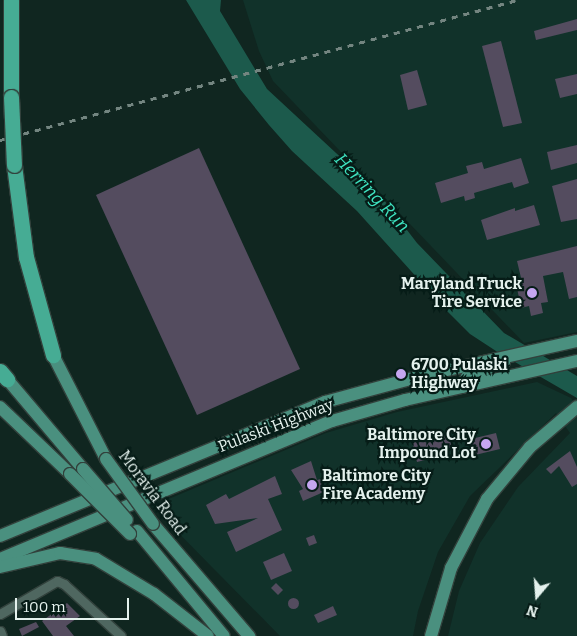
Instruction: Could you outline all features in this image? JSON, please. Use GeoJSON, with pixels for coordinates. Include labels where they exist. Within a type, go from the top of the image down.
{"type":"FeatureCollection","features":[{"type":"Feature","properties":{"kind":"highway"},"geometry":{"type":"LineString","coordinates":[[11,0],[11,97],[14,165],[26,257],[53,355]]}},
{"type":"Feature","properties":{"kind":"main road","name":"Pulaski Highway"},"geometry":{"type":"LineString","coordinates":[[0,536],[97,494],[317,405],[393,383],[495,363],[512,356],[577,341]]}},
{"type":"Feature","properties":{"kind":"main road","name":"Moravia Road"},"geometry":{"type":"LineString","coordinates":[[53,355],[106,459],[153,524],[248,636]]}},
{"type":"Feature","properties":{"kind":"main road","name":"Pulaski Highway"},"geometry":{"type":"LineString","coordinates":[[0,559],[288,437],[372,408],[577,361]]}},
{"type":"Feature","properties":{"kind":"main road"},"geometry":{"type":"LineString","coordinates":[[462,387],[467,377],[495,363]]}},
{"type":"Feature","properties":{"kind":"main road"},"geometry":{"type":"LineString","coordinates":[[3,375],[83,469],[133,532],[170,572],[224,636]]}},
{"type":"Feature","properties":{"kind":"main road"},"geometry":{"type":"LineString","coordinates":[[0,407],[133,532]]}},
{"type":"Feature","properties":{"kind":"main road"},"geometry":{"type":"LineString","coordinates":[[431,636],[446,582],[472,523],[509,470],[577,407]]}},
{"type":"Feature","properties":{"kind":"main road"},"geometry":{"type":"LineString","coordinates":[[0,526],[97,494]]}},
{"type":"Feature","properties":{"kind":"main road"},"geometry":{"type":"LineString","coordinates":[[0,568],[60,553],[96,558],[154,594],[208,636]]}},
{"type":"Feature","properties":{"kind":"street"},"geometry":{"type":"LineString","coordinates":[[0,614],[54,582],[67,587],[121,636]]}},
{"type":"Feature","properties":{"kind":"street"},"geometry":{"type":"LineString","coordinates":[[0,631],[2,636]]}},
{"type":"Feature","properties":{"kind":"shaded area"},"geometry":{"type":"Polygon","coordinates":[[[243,0],[577,0],[577,332],[524,343],[273,81],[259,51],[243,0]]]}},
{"type":"Feature","properties":{"kind":"shaded area"},"geometry":{"type":"Polygon","coordinates":[[[537,382],[571,398],[577,406],[577,636],[448,636],[459,591],[480,543],[518,487],[570,433],[556,413],[470,496],[438,552],[418,611],[413,636],[280,636],[152,506],[326,433],[397,412],[537,382]]]}},
{"type":"Feature","properties":{"kind":"water","name":"Herring Run"},"geometry":{"type":"Polygon","coordinates":[[[186,0],[221,0],[220,11],[267,89],[377,191],[417,243],[504,333],[577,376],[577,398],[470,334],[447,311],[357,211],[292,151],[269,125],[240,89],[186,0]]]}},
{"type":"Feature","properties":{"kind":"building"},"geometry":{"type":"Polygon","coordinates":[[[577,19],[577,30],[536,40],[534,31],[577,19]]]}},
{"type":"Feature","properties":{"kind":"building"},"geometry":{"type":"Polygon","coordinates":[[[501,41],[522,123],[503,127],[482,46],[501,41]]]}},
{"type":"Feature","properties":{"kind":"building"},"geometry":{"type":"Polygon","coordinates":[[[417,70],[427,105],[408,110],[400,75],[417,70]]]}},
{"type":"Feature","properties":{"kind":"building"},"geometry":{"type":"Polygon","coordinates":[[[577,74],[577,94],[560,98],[555,79],[577,74]]]}},
{"type":"Feature","properties":{"kind":"building"},"geometry":{"type":"Polygon","coordinates":[[[577,145],[577,163],[551,170],[547,152],[577,145]]]}},
{"type":"Feature","properties":{"kind":"building"},"geometry":{"type":"Polygon","coordinates":[[[199,148],[300,369],[197,415],[96,195],[199,148]]]}},
{"type":"Feature","properties":{"kind":"building"},"geometry":{"type":"Polygon","coordinates":[[[521,158],[529,183],[514,188],[512,182],[474,193],[475,198],[465,201],[464,196],[441,203],[435,183],[468,173],[466,166],[482,162],[484,169],[521,158]]]}},
{"type":"Feature","properties":{"kind":"building"},"geometry":{"type":"Polygon","coordinates":[[[577,179],[577,219],[561,222],[552,186],[577,179]]]}},
{"type":"Feature","properties":{"kind":"building"},"geometry":{"type":"Polygon","coordinates":[[[534,205],[540,225],[487,240],[481,220],[515,208],[515,211],[534,205]]]}},
{"type":"Feature","properties":{"kind":"building"},"geometry":{"type":"Polygon","coordinates":[[[577,246],[577,297],[569,299],[563,272],[543,276],[548,302],[541,303],[543,313],[531,316],[529,306],[521,308],[516,283],[522,282],[517,261],[577,246]]]}},
{"type":"Feature","properties":{"kind":"building","name":"Baltimore City Impound Lot"},"geometry":{"type":"Polygon","coordinates":[[[496,433],[500,449],[475,455],[471,439],[496,433]]]}},
{"type":"Feature","properties":{"kind":"building"},"geometry":{"type":"Polygon","coordinates":[[[448,434],[452,448],[423,454],[425,460],[417,462],[412,442],[448,434]]]}},
{"type":"Feature","properties":{"kind":"building"},"geometry":{"type":"Polygon","coordinates":[[[570,451],[577,467],[577,484],[572,487],[559,466],[551,474],[546,469],[570,451]]]}},
{"type":"Feature","properties":{"kind":"building","name":"Baltimore City Fire Academy"},"geometry":{"type":"Polygon","coordinates":[[[311,461],[317,480],[321,479],[326,491],[303,501],[299,491],[303,489],[291,470],[311,461]]]}},
{"type":"Feature","properties":{"kind":"building"},"geometry":{"type":"Polygon","coordinates":[[[275,476],[282,494],[268,499],[282,530],[236,552],[227,532],[258,518],[215,524],[206,505],[226,494],[229,499],[275,476]]]}},
{"type":"Feature","properties":{"kind":"building"},"geometry":{"type":"Polygon","coordinates":[[[314,535],[317,543],[309,546],[306,538],[314,535]]]}},
{"type":"Feature","properties":{"kind":"building"},"geometry":{"type":"Polygon","coordinates":[[[284,553],[292,571],[271,580],[263,562],[284,553]]]}},
{"type":"Feature","properties":{"kind":"building"},"geometry":{"type":"Polygon","coordinates":[[[276,583],[283,590],[278,595],[271,588],[276,583]]]}},
{"type":"Feature","properties":{"kind":"building"},"geometry":{"type":"Polygon","coordinates":[[[291,598],[295,598],[298,603],[297,607],[291,608],[288,605],[288,601],[291,598]]]}},
{"type":"Feature","properties":{"kind":"building"},"geometry":{"type":"Polygon","coordinates":[[[67,603],[80,616],[66,626],[74,636],[53,636],[42,621],[67,603]]]}},
{"type":"Feature","properties":{"kind":"building"},"geometry":{"type":"Polygon","coordinates":[[[333,606],[337,615],[318,623],[314,615],[333,606]]]}},
{"type":"Feature","properties":{"kind":"building"},"geometry":{"type":"Polygon","coordinates":[[[36,622],[39,627],[22,636],[19,629],[36,622]]]}},
{"type":"Feature","properties":{"kind":"railway"},"geometry":{"type":"LineString","coordinates":[[0,140],[517,0]]}},
{"type":"Feature","properties":{"kind":"place","name":"Maryland Truck Tire Service"},"geometry":{"type":"Point","coordinates":[532,293]}},
{"type":"Feature","properties":{"kind":"place","name":"6700 Pulaski Highway"},"geometry":{"type":"Point","coordinates":[401,374]}},
{"type":"Feature","properties":{"kind":"place","name":"Baltimore City Impound Lot"},"geometry":{"type":"Point","coordinates":[486,444]}},
{"type":"Feature","properties":{"kind":"place","name":"Baltimore City Fire Academy"},"geometry":{"type":"Point","coordinates":[312,485]}}]}
